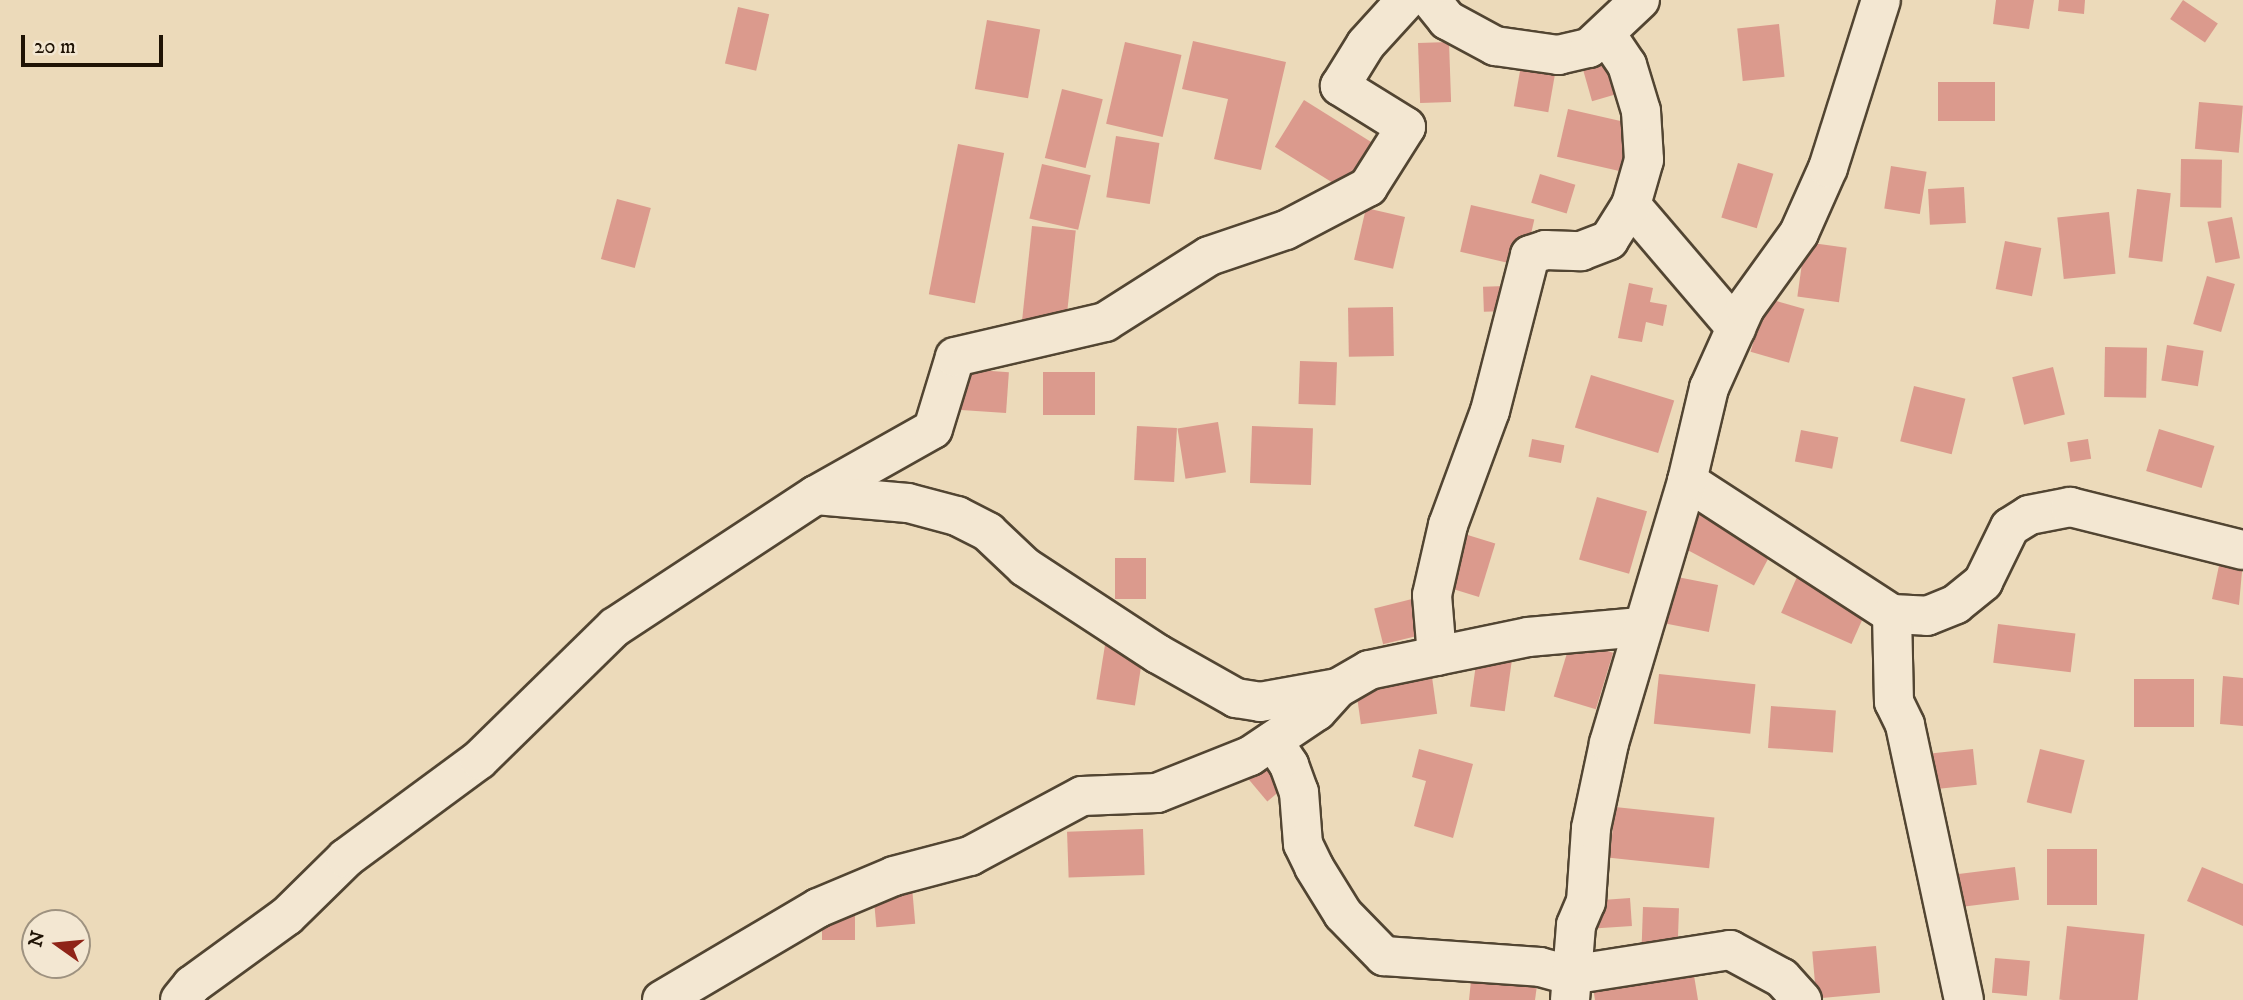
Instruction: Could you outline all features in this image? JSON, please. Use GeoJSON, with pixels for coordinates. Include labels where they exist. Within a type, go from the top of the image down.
{"type":"FeatureCollection","features":[{"type":"Feature","properties":{"kind":"street"},"geometry":{"type":"LineString","coordinates":[[180,1000],[192,985],[287,916],[346,858],[479,760],[615,627],[817,495],[933,429],[955,357],[1105,322],[1209,256],[1286,230],[1368,187],[1406,127],[1340,86],[1366,44],[1406,0]]}},
{"type":"Feature","properties":{"kind":"street"},"geometry":{"type":"LineString","coordinates":[[1431,0],[1447,20],[1495,46],[1558,55],[1589,48],[1640,0]]}},
{"type":"Feature","properties":{"kind":"street"},"geometry":{"type":"LineString","coordinates":[[1570,987],[1576,925],[1586,902],[1591,828],[1642,627],[1687,481],[1709,388],[1736,328],[1799,233],[1828,168],[1881,0]]}},
{"type":"Feature","properties":{"kind":"street"},"geometry":{"type":"LineString","coordinates":[[1437,656],[1432,595],[1440,560],[1490,411],[1530,255],[1545,250],[1581,251],[1609,240],[1631,205],[1644,160],[1641,111],[1627,65],[1606,34]]}},
{"type":"Feature","properties":{"kind":"street"},"geometry":{"type":"LineString","coordinates":[[1631,205],[1736,328]]}},
{"type":"Feature","properties":{"kind":"street"},"geometry":{"type":"LineString","coordinates":[[1687,481],[1892,614],[1927,616],[1956,604],[1983,582],[2010,527],[2029,515],[2070,507],[2243,550]]}},
{"type":"Feature","properties":{"kind":"street"},"geometry":{"type":"LineString","coordinates":[[817,495],[908,503],[967,522],[988,532],[1025,567],[1236,698],[1259,702],[1338,688]]}},
{"type":"Feature","properties":{"kind":"street"},"geometry":{"type":"LineString","coordinates":[[1892,614],[1894,702],[1913,762],[1969,994]]}},
{"type":"Feature","properties":{"kind":"street"},"geometry":{"type":"LineString","coordinates":[[662,1000],[818,908],[894,876],[970,856],[1082,796],[1157,793],[1250,756],[1317,711],[1338,688],[1369,670],[1528,637],[1642,627]]}},
{"type":"Feature","properties":{"kind":"street"},"geometry":{"type":"LineString","coordinates":[[1273,741],[1289,765],[1299,792],[1303,844],[1314,867],[1343,914],[1384,956],[1540,967],[1570,987],[1730,950],[1782,978],[1802,1000]]}},
{"type":"Feature","properties":{"kind":"building"},"geometry":{"type":"Polygon","coordinates":[[[1996,0],[2034,0],[2029,29],[1993,24],[1996,0]]]}},
{"type":"Feature","properties":{"kind":"building"},"geometry":{"type":"Polygon","coordinates":[[[2059,0],[2085,0],[2084,14],[2058,11],[2059,0]]]}},
{"type":"Feature","properties":{"kind":"building"},"geometry":{"type":"Polygon","coordinates":[[[2183,0],[2218,23],[2205,43],[2170,19],[2183,0]]]}},
{"type":"Feature","properties":{"kind":"building"},"geometry":{"type":"Polygon","coordinates":[[[738,7],[769,14],[756,71],[725,64],[738,7]]]}},
{"type":"Feature","properties":{"kind":"building"},"geometry":{"type":"Polygon","coordinates":[[[987,20],[1040,29],[1028,98],[975,89],[987,20]]]}},
{"type":"Feature","properties":{"kind":"building"},"geometry":{"type":"Polygon","coordinates":[[[1779,24],[1785,77],[1743,81],[1737,28],[1779,24]]]}},
{"type":"Feature","properties":{"kind":"building"},"geometry":{"type":"Polygon","coordinates":[[[1193,41],[1286,62],[1261,170],[1214,159],[1228,99],[1182,89],[1193,41]]]}},
{"type":"Feature","properties":{"kind":"building"},"geometry":{"type":"Polygon","coordinates":[[[1125,42],[1182,55],[1163,137],[1106,124],[1125,42]]]}},
{"type":"Feature","properties":{"kind":"building"},"geometry":{"type":"Polygon","coordinates":[[[1449,42],[1451,102],[1420,103],[1418,43],[1449,42]]]}},
{"type":"Feature","properties":{"kind":"building"},"geometry":{"type":"Polygon","coordinates":[[[1610,44],[1624,92],[1592,101],[1578,53],[1610,44]]]}},
{"type":"Feature","properties":{"kind":"building"},"geometry":{"type":"Polygon","coordinates":[[[1523,54],[1557,60],[1548,112],[1514,106],[1523,54]]]}},
{"type":"Feature","properties":{"kind":"building"},"geometry":{"type":"Polygon","coordinates":[[[1938,82],[1995,82],[1995,121],[1938,121],[1938,82]]]}},
{"type":"Feature","properties":{"kind":"building"},"geometry":{"type":"Polygon","coordinates":[[[1062,89],[1103,99],[1086,168],[1045,158],[1062,89]]]}},
{"type":"Feature","properties":{"kind":"building"},"geometry":{"type":"Polygon","coordinates":[[[1304,100],[1374,143],[1344,190],[1275,147],[1304,100]]]}},
{"type":"Feature","properties":{"kind":"building"},"geometry":{"type":"Polygon","coordinates":[[[2199,102],[2243,106],[2239,153],[2195,149],[2199,102]]]}},
{"type":"Feature","properties":{"kind":"building"},"geometry":{"type":"Polygon","coordinates":[[[1568,109],[1631,124],[1620,171],[1557,157],[1568,109]]]}},
{"type":"Feature","properties":{"kind":"building"},"geometry":{"type":"Polygon","coordinates":[[[1116,136],[1159,143],[1150,204],[1106,197],[1116,136]]]}},
{"type":"Feature","properties":{"kind":"building"},"geometry":{"type":"Polygon","coordinates":[[[958,144],[1004,153],[975,303],[929,294],[958,144]]]}},
{"type":"Feature","properties":{"kind":"building"},"geometry":{"type":"Polygon","coordinates":[[[2181,159],[2222,160],[2221,208],[2180,207],[2181,159]]]}},
{"type":"Feature","properties":{"kind":"building"},"geometry":{"type":"Polygon","coordinates":[[[1738,163],[1773,174],[1757,228],[1721,218],[1738,163]]]}},
{"type":"Feature","properties":{"kind":"building"},"geometry":{"type":"Polygon","coordinates":[[[1042,164],[1091,175],[1078,230],[1029,219],[1042,164]]]}},
{"type":"Feature","properties":{"kind":"building"},"geometry":{"type":"Polygon","coordinates":[[[1891,166],[1927,172],[1920,214],[1884,208],[1891,166]]]}},
{"type":"Feature","properties":{"kind":"building"},"geometry":{"type":"Polygon","coordinates":[[[1540,174],[1575,185],[1567,214],[1531,203],[1540,174]]]}},
{"type":"Feature","properties":{"kind":"building"},"geometry":{"type":"Polygon","coordinates":[[[1964,187],[1966,223],[1930,225],[1928,189],[1964,187]]]}},
{"type":"Feature","properties":{"kind":"building"},"geometry":{"type":"Polygon","coordinates":[[[2137,189],[2171,193],[2162,262],[2129,257],[2137,189]]]}},
{"type":"Feature","properties":{"kind":"building"},"geometry":{"type":"Polygon","coordinates":[[[617,199],[651,208],[635,268],[601,259],[617,199]]]}},
{"type":"Feature","properties":{"kind":"building"},"geometry":{"type":"Polygon","coordinates":[[[1471,205],[1534,220],[1524,266],[1460,252],[1471,205]]]}},
{"type":"Feature","properties":{"kind":"building"},"geometry":{"type":"Polygon","coordinates":[[[1366,208],[1405,217],[1393,269],[1354,260],[1366,208]]]}},
{"type":"Feature","properties":{"kind":"building"},"geometry":{"type":"Polygon","coordinates":[[[2109,212],[2115,274],[2064,279],[2057,217],[2109,212]]]}},
{"type":"Feature","properties":{"kind":"building"},"geometry":{"type":"Polygon","coordinates":[[[2232,217],[2240,258],[2215,263],[2207,222],[2232,217]]]}},
{"type":"Feature","properties":{"kind":"building"},"geometry":{"type":"Polygon","coordinates":[[[1032,226],[1076,231],[1066,324],[1022,319],[1032,226]]]}},
{"type":"Feature","properties":{"kind":"building"},"geometry":{"type":"Polygon","coordinates":[[[2005,241],[2041,248],[2032,296],[1996,289],[2005,241]]]}},
{"type":"Feature","properties":{"kind":"building"},"geometry":{"type":"Polygon","coordinates":[[[1805,242],[1847,248],[1839,302],[1797,296],[1805,242]]]}},
{"type":"Feature","properties":{"kind":"building"},"geometry":{"type":"Polygon","coordinates":[[[2207,276],[2235,284],[2221,332],[2193,324],[2207,276]]]}},
{"type":"Feature","properties":{"kind":"building"},"geometry":{"type":"Polygon","coordinates":[[[1629,283],[1653,288],[1650,302],[1667,305],[1663,326],[1646,322],[1642,342],[1618,338],[1629,283]]]}},
{"type":"Feature","properties":{"kind":"building"},"geometry":{"type":"Polygon","coordinates":[[[1506,286],[1507,311],[1484,312],[1483,287],[1506,286]]]}},
{"type":"Feature","properties":{"kind":"building"},"geometry":{"type":"Polygon","coordinates":[[[1766,298],[1804,309],[1789,363],[1751,352],[1766,298]]]}},
{"type":"Feature","properties":{"kind":"building"},"geometry":{"type":"Polygon","coordinates":[[[1393,307],[1394,356],[1349,357],[1348,308],[1393,307]]]}},
{"type":"Feature","properties":{"kind":"building"},"geometry":{"type":"Polygon","coordinates":[[[2167,345],[2204,351],[2198,386],[2161,381],[2167,345]]]}},
{"type":"Feature","properties":{"kind":"building"},"geometry":{"type":"Polygon","coordinates":[[[2105,347],[2147,348],[2146,398],[2104,397],[2105,347]]]}},
{"type":"Feature","properties":{"kind":"building"},"geometry":{"type":"Polygon","coordinates":[[[1300,361],[1337,362],[1335,405],[1298,404],[1300,361]]]}},
{"type":"Feature","properties":{"kind":"building"},"geometry":{"type":"Polygon","coordinates":[[[2053,367],[2065,415],[2024,425],[2012,377],[2053,367]]]}},
{"type":"Feature","properties":{"kind":"building"},"geometry":{"type":"Polygon","coordinates":[[[964,369],[1009,372],[1006,413],[961,410],[964,369]]]}},
{"type":"Feature","properties":{"kind":"building"},"geometry":{"type":"Polygon","coordinates":[[[1043,372],[1095,372],[1095,415],[1043,415],[1043,372]]]}},
{"type":"Feature","properties":{"kind":"building"},"geometry":{"type":"Polygon","coordinates":[[[1591,375],[1674,400],[1658,453],[1575,428],[1591,375]]]}},
{"type":"Feature","properties":{"kind":"building"},"geometry":{"type":"Polygon","coordinates":[[[1914,386],[1965,399],[1952,454],[1900,441],[1914,386]]]}},
{"type":"Feature","properties":{"kind":"building"},"geometry":{"type":"Polygon","coordinates":[[[1218,422],[1226,472],[1185,479],[1178,428],[1218,422]]]}},
{"type":"Feature","properties":{"kind":"building"},"geometry":{"type":"Polygon","coordinates":[[[1137,426],[1177,428],[1174,482],[1134,480],[1137,426]]]}},
{"type":"Feature","properties":{"kind":"building"},"geometry":{"type":"Polygon","coordinates":[[[1252,426],[1313,428],[1311,485],[1250,483],[1252,426]]]}},
{"type":"Feature","properties":{"kind":"building"},"geometry":{"type":"Polygon","coordinates":[[[2159,429],[2214,446],[2202,488],[2146,471],[2159,429]]]}},
{"type":"Feature","properties":{"kind":"building"},"geometry":{"type":"Polygon","coordinates":[[[1801,430],[1838,437],[1832,469],[1795,461],[1801,430]]]}},
{"type":"Feature","properties":{"kind":"building"},"geometry":{"type":"Polygon","coordinates":[[[1532,439],[1564,445],[1561,463],[1529,457],[1532,439]]]}},
{"type":"Feature","properties":{"kind":"building"},"geometry":{"type":"Polygon","coordinates":[[[2088,439],[2091,459],[2070,462],[2067,442],[2088,439]]]}},
{"type":"Feature","properties":{"kind":"building"},"geometry":{"type":"Polygon","coordinates":[[[1597,497],[1647,511],[1629,574],[1579,559],[1597,497]]]}},
{"type":"Feature","properties":{"kind":"building"},"geometry":{"type":"Polygon","coordinates":[[[1696,507],[1774,548],[1754,585],[1676,544],[1696,507]]]}},
{"type":"Feature","properties":{"kind":"building"},"geometry":{"type":"Polygon","coordinates":[[[1458,532],[1495,543],[1479,597],[1442,586],[1458,532]]]}},
{"type":"Feature","properties":{"kind":"building"},"geometry":{"type":"Polygon","coordinates":[[[2221,556],[2243,560],[2239,605],[2212,599],[2221,556]]]}},
{"type":"Feature","properties":{"kind":"building"},"geometry":{"type":"Polygon","coordinates":[[[1115,558],[1146,558],[1146,599],[1115,599],[1115,558]]]}},
{"type":"Feature","properties":{"kind":"building"},"geometry":{"type":"Polygon","coordinates":[[[1667,575],[1718,585],[1709,632],[1658,622],[1667,575]]]}},
{"type":"Feature","properties":{"kind":"building"},"geometry":{"type":"Polygon","coordinates":[[[1797,577],[1867,608],[1851,644],[1781,613],[1797,577]]]}},
{"type":"Feature","properties":{"kind":"building"},"geometry":{"type":"Polygon","coordinates":[[[1412,599],[1421,635],[1383,644],[1374,608],[1412,599]]]}},
{"type":"Feature","properties":{"kind":"building"},"geometry":{"type":"Polygon","coordinates":[[[1998,624],[2075,634],[2071,672],[1993,663],[1998,624]]]}},
{"type":"Feature","properties":{"kind":"building"},"geometry":{"type":"Polygon","coordinates":[[[1571,640],[1613,653],[1596,709],[1554,696],[1571,640]]]}},
{"type":"Feature","properties":{"kind":"building"},"geometry":{"type":"Polygon","coordinates":[[[1105,645],[1144,651],[1135,705],[1096,699],[1105,645]]]}},
{"type":"Feature","properties":{"kind":"building"},"geometry":{"type":"Polygon","coordinates":[[[1478,650],[1513,655],[1505,711],[1470,706],[1478,650]]]}},
{"type":"Feature","properties":{"kind":"building"},"geometry":{"type":"Polygon","coordinates":[[[1659,674],[1755,684],[1750,734],[1654,724],[1659,674]]]}},
{"type":"Feature","properties":{"kind":"building"},"geometry":{"type":"Polygon","coordinates":[[[2223,676],[2243,678],[2243,726],[2220,724],[2223,676]]]}},
{"type":"Feature","properties":{"kind":"building"},"geometry":{"type":"Polygon","coordinates":[[[1432,677],[1437,714],[1361,724],[1356,688],[1432,677]]]}},
{"type":"Feature","properties":{"kind":"building"},"geometry":{"type":"Polygon","coordinates":[[[2134,679],[2194,679],[2194,727],[2134,727],[2134,679]]]}},
{"type":"Feature","properties":{"kind":"building"},"geometry":{"type":"Polygon","coordinates":[[[1771,706],[1836,711],[1833,752],[1768,748],[1771,706]]]}},
{"type":"Feature","properties":{"kind":"building"},"geometry":{"type":"Polygon","coordinates":[[[1419,749],[1473,764],[1453,838],[1414,826],[1426,781],[1412,777],[1419,749]]]}},
{"type":"Feature","properties":{"kind":"building"},"geometry":{"type":"Polygon","coordinates":[[[1973,749],[1977,785],[1932,790],[1928,754],[1973,749]]]}},
{"type":"Feature","properties":{"kind":"building"},"geometry":{"type":"Polygon","coordinates":[[[2040,749],[2085,760],[2071,813],[2027,802],[2040,749]]]}},
{"type":"Feature","properties":{"kind":"building"},"geometry":{"type":"Polygon","coordinates":[[[1267,756],[1289,783],[1267,801],[1245,775],[1267,756]]]}},
{"type":"Feature","properties":{"kind":"building"},"geometry":{"type":"Polygon","coordinates":[[[1615,807],[1714,817],[1709,868],[1610,858],[1615,807]]]}},
{"type":"Feature","properties":{"kind":"building"},"geometry":{"type":"Polygon","coordinates":[[[1143,829],[1145,875],[1069,878],[1067,832],[1143,829]]]}},
{"type":"Feature","properties":{"kind":"building"},"geometry":{"type":"Polygon","coordinates":[[[2047,849],[2097,849],[2097,905],[2047,905],[2047,849]]]}},
{"type":"Feature","properties":{"kind":"building"},"geometry":{"type":"Polygon","coordinates":[[[2015,867],[2019,900],[1960,907],[1956,874],[2015,867]]]}},
{"type":"Feature","properties":{"kind":"building"},"geometry":{"type":"Polygon","coordinates":[[[2202,867],[2243,884],[2243,926],[2187,901],[2202,867]]]}},
{"type":"Feature","properties":{"kind":"building"},"geometry":{"type":"Polygon","coordinates":[[[912,887],[915,924],[876,927],[873,890],[912,887]]]}},
{"type":"Feature","properties":{"kind":"building"},"geometry":{"type":"Polygon","coordinates":[[[1630,898],[1632,926],[1594,929],[1592,901],[1630,898]]]}},
{"type":"Feature","properties":{"kind":"building"},"geometry":{"type":"Polygon","coordinates":[[[1643,907],[1679,908],[1677,951],[1641,950],[1643,907]]]}},
{"type":"Feature","properties":{"kind":"building"},"geometry":{"type":"Polygon","coordinates":[[[822,912],[855,912],[855,940],[822,940],[822,912]]]}},
{"type":"Feature","properties":{"kind":"building"},"geometry":{"type":"Polygon","coordinates":[[[2067,926],[2145,934],[2138,1000],[2059,1000],[2067,926]]]}},
{"type":"Feature","properties":{"kind":"building"},"geometry":{"type":"Polygon","coordinates":[[[1876,946],[1880,993],[1816,998],[1812,952],[1876,946]]]}},
{"type":"Feature","properties":{"kind":"building"},"geometry":{"type":"Polygon","coordinates":[[[1995,958],[2030,961],[2027,996],[1992,993],[1995,958]]]}},
{"type":"Feature","properties":{"kind":"building"},"geometry":{"type":"Polygon","coordinates":[[[1692,963],[1698,1000],[1595,1000],[1592,981],[1692,963]]]}},
{"type":"Feature","properties":{"kind":"building"},"geometry":{"type":"Polygon","coordinates":[[[1472,971],[1538,978],[1535,1000],[1469,1000],[1472,971]]]}}]}
